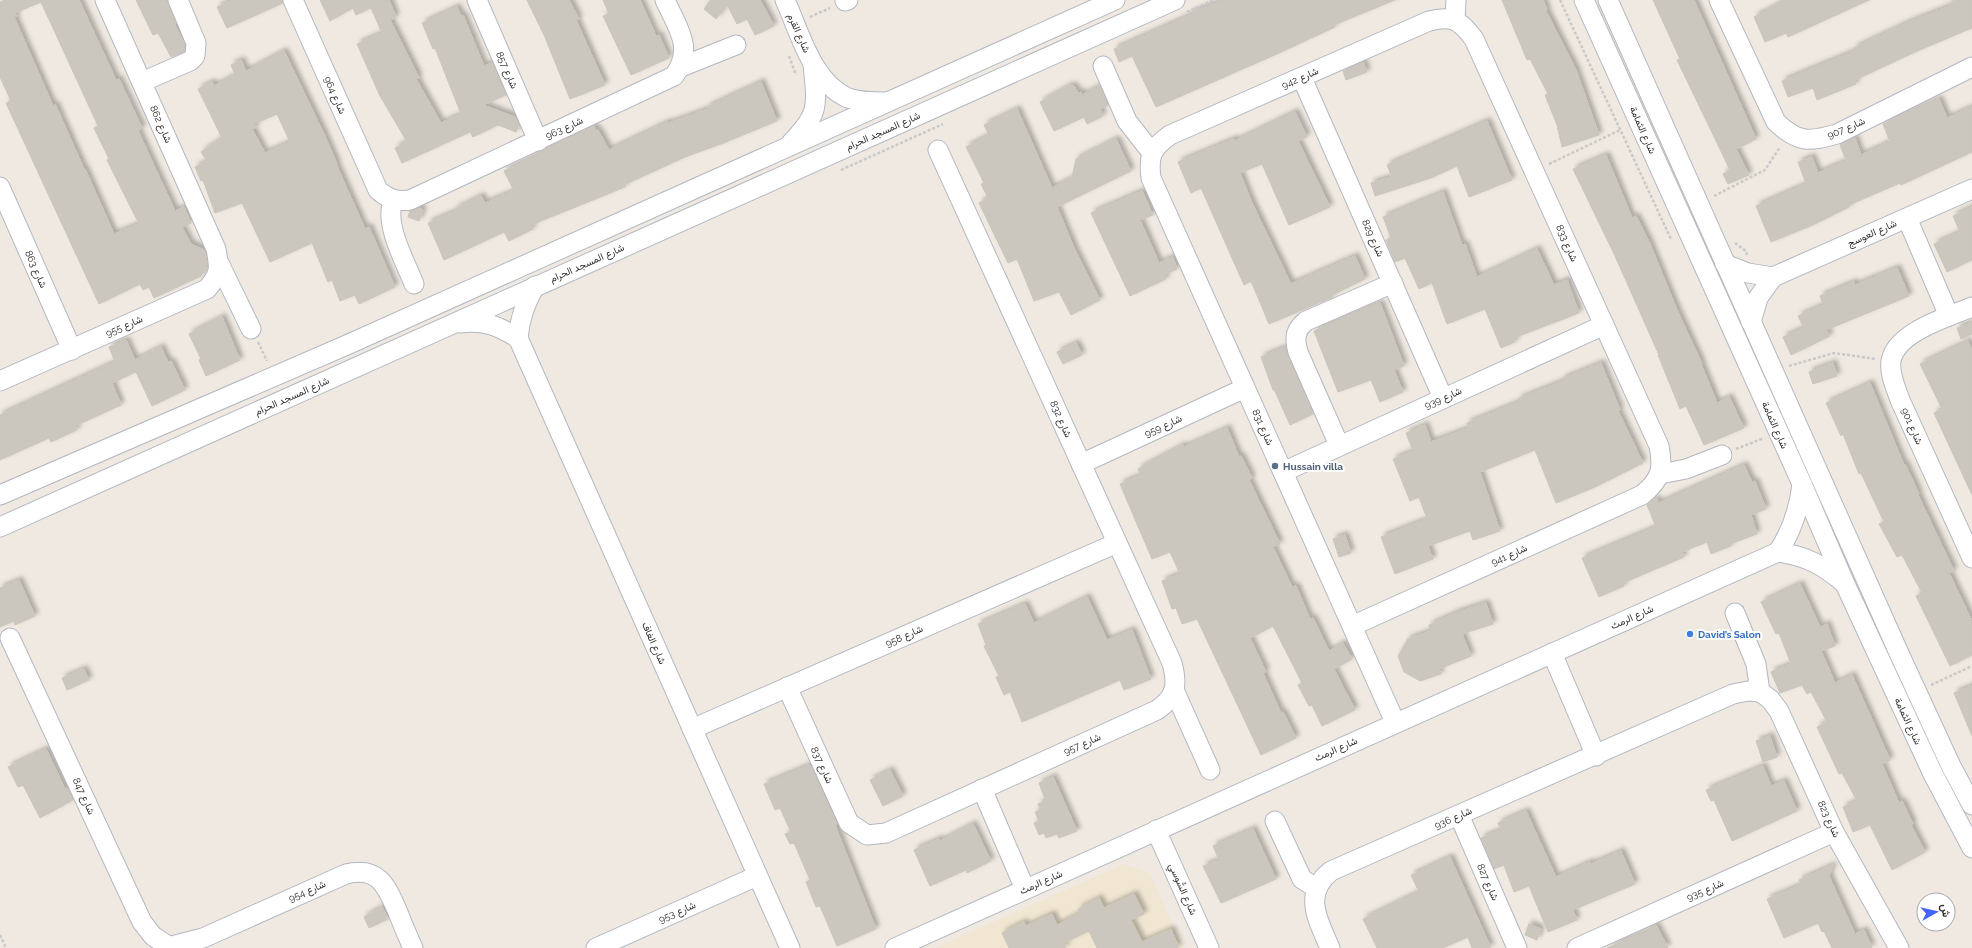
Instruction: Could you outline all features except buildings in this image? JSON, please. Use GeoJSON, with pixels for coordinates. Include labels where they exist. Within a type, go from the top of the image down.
{"type":"FeatureCollection","features":[{"type":"Feature","properties":{"kind":"street","name":"شارع 862"},"geometry":{"type":"LineString","coordinates":[[105,0],[251,330]]}},
{"type":"Feature","properties":{"kind":"street"},"geometry":{"type":"LineString","coordinates":[[142,82],[190,61],[195,56],[196,43],[178,0]]}},
{"type":"Feature","properties":{"kind":"street","name":"شارع 964"},"geometry":{"type":"LineString","coordinates":[[292,0],[386,195],[392,226],[414,284]]}},
{"type":"Feature","properties":{"kind":"street","name":"شارع 857"},"geometry":{"type":"LineString","coordinates":[[477,0],[538,141]]}},
{"type":"Feature","properties":{"kind":"street"},"geometry":{"type":"LineString","coordinates":[[665,0],[684,43],[685,55],[681,67]]}},
{"type":"Feature","properties":{"kind":"street","name":"شارع القرم"},"geometry":{"type":"LineString","coordinates":[[785,0],[814,65],[833,89],[848,98],[865,102],[887,102]]}},
{"type":"Feature","properties":{"kind":"street"},"geometry":{"type":"LineString","coordinates":[[0,495],[274,376],[1115,0]]}},
{"type":"Feature","properties":{"kind":"street","name":"شارع المسجد الحرام"},"geometry":{"type":"LineString","coordinates":[[0,527],[1176,0]]}},
{"type":"Feature","properties":{"kind":"street"},"geometry":{"type":"LineString","coordinates":[[1456,0],[1456,20]]}},
{"type":"Feature","properties":{"kind":"street","name":"شارع الثمامة"},"geometry":{"type":"LineString","coordinates":[[1584,0],[1778,430],[1845,584],[1933,774],[1972,848]]}},
{"type":"Feature","properties":{"kind":"street"},"geometry":{"type":"LineString","coordinates":[[1596,0],[1611,32],[1632,54]]}},
{"type":"Feature","properties":{"kind":"street","name":"شارع الثمامة"},"geometry":{"type":"LineString","coordinates":[[1608,0],[1916,691],[1972,806]]}},
{"type":"Feature","properties":{"kind":"street"},"geometry":{"type":"LineString","coordinates":[[1719,0],[1776,122],[1788,134]]}},
{"type":"Feature","properties":{"kind":"street","name":"شارع 942"},"geometry":{"type":"LineString","coordinates":[[1152,152],[1158,144],[1170,135],[1302,78],[1428,21],[1442,18],[1456,20]]}},
{"type":"Feature","properties":{"kind":"street","name":"شارع 833"},"geometry":{"type":"LineString","coordinates":[[1456,20],[1466,28],[1474,39],[1660,446],[1662,461],[1660,474]]}},
{"type":"Feature","properties":{"kind":"street","name":"شارع 963"},"geometry":{"type":"LineString","coordinates":[[386,195],[410,200],[674,76],[681,67],[736,45]]}},
{"type":"Feature","properties":{"kind":"street","name":"شارع القرم"},"geometry":{"type":"LineString","coordinates":[[786,148],[802,132],[813,116],[816,98],[814,65]]}},
{"type":"Feature","properties":{"kind":"street"},"geometry":{"type":"LineString","coordinates":[[1103,66],[1127,121],[1152,152]]}},
{"type":"Feature","properties":{"kind":"street","name":"شارع 907"},"geometry":{"type":"LineString","coordinates":[[1788,134],[1802,139],[1814,139],[1837,134],[1972,68]]}},
{"type":"Feature","properties":{"kind":"street","name":"شارع 829"},"geometry":{"type":"LineString","coordinates":[[1302,78],[1443,398]]}},
{"type":"Feature","properties":{"kind":"street","name":"شارع 832"},"geometry":{"type":"LineString","coordinates":[[938,150],[1172,663],[1176,677],[1174,690]]}},
{"type":"Feature","properties":{"kind":"street","name":"شارع 831"},"geometry":{"type":"LineString","coordinates":[[1152,152],[1149,164],[1151,178],[1395,722]]}},
{"type":"Feature","properties":{"kind":"street","name":"شارع 863"},"geometry":{"type":"LineString","coordinates":[[0,187],[72,350]]}},
{"type":"Feature","properties":{"kind":"street","name":"شارع العوسج"},"geometry":{"type":"LineString","coordinates":[[1773,277],[1972,189]]}},
{"type":"Feature","properties":{"kind":"street"},"geometry":{"type":"LineString","coordinates":[[1907,218],[1949,316]]}},
{"type":"Feature","properties":{"kind":"street","name":"شارع 955"},"geometry":{"type":"LineString","coordinates":[[0,381],[207,289],[216,279],[219,272],[217,256]]}},
{"type":"Feature","properties":{"kind":"street"},"geometry":{"type":"LineString","coordinates":[[1725,264],[1748,274],[1773,277],[1758,298],[1751,322]]}},
{"type":"Feature","properties":{"kind":"street"},"geometry":{"type":"LineString","coordinates":[[1339,445],[1298,352],[1295,342],[1296,333],[1299,326],[1306,320],[1393,283]]}},
{"type":"Feature","properties":{"kind":"street"},"geometry":{"type":"LineString","coordinates":[[453,324],[476,321],[498,326],[518,338],[520,320],[526,302],[535,286]]}},
{"type":"Feature","properties":{"kind":"street"},"geometry":{"type":"LineString","coordinates":[[1891,361],[1897,348],[1908,335],[1972,307]]}},
{"type":"Feature","properties":{"kind":"street","name":"شارع 939"},"geometry":{"type":"LineString","coordinates":[[1283,472],[1339,445],[1604,325]]}},
{"type":"Feature","properties":{"kind":"street","name":"شارع الغاف"},"geometry":{"type":"LineString","coordinates":[[518,338],[790,948]]}},
{"type":"Feature","properties":{"kind":"street","name":"شارع 901"},"geometry":{"type":"LineString","coordinates":[[1891,361],[1892,379],[1900,400],[1972,558]]}},
{"type":"Feature","properties":{"kind":"street","name":"شارع 959"},"geometry":{"type":"LineString","coordinates":[[1081,464],[1245,388]]}},
{"type":"Feature","properties":{"kind":"street"},"geometry":{"type":"LineString","coordinates":[[1660,474],[1686,469],[1722,455]]}},
{"type":"Feature","properties":{"kind":"street","name":"شارع 941"},"geometry":{"type":"LineString","coordinates":[[1352,626],[1642,495],[1653,485],[1660,474]]}},
{"type":"Feature","properties":{"kind":"street"},"geometry":{"type":"LineString","coordinates":[[1802,484],[1800,502],[1794,522],[1788,537],[1778,552],[1797,555],[1815,561],[1831,571],[1845,584]]}},
{"type":"Feature","properties":{"kind":"street","name":"شارع 958"},"geometry":{"type":"LineString","coordinates":[[692,728],[1116,543]]}},
{"type":"Feature","properties":{"kind":"street","name":"شارع الرمث"},"geometry":{"type":"LineString","coordinates":[[895,948],[1395,722],[1778,552]]}},
{"type":"Feature","properties":{"kind":"street"},"geometry":{"type":"LineString","coordinates":[[1735,613],[1756,664],[1760,692]]}},
{"type":"Feature","properties":{"kind":"street","name":"شارع 847"},"geometry":{"type":"LineString","coordinates":[[10,638],[142,922],[153,936],[166,947]]}},
{"type":"Feature","properties":{"kind":"street"},"geometry":{"type":"LineString","coordinates":[[1552,653],[1596,756]]}},
{"type":"Feature","properties":{"kind":"street","name":"شارع 837"},"geometry":{"type":"LineString","coordinates":[[787,687],[849,823],[867,835]]}},
{"type":"Feature","properties":{"kind":"street"},"geometry":{"type":"LineString","coordinates":[[1174,690],[1210,770]]}},
{"type":"Feature","properties":{"kind":"street","name":"شارع 957"},"geometry":{"type":"LineString","coordinates":[[867,835],[886,833],[1157,710],[1168,702],[1174,690]]}},
{"type":"Feature","properties":{"kind":"street","name":"شارع 936"},"geometry":{"type":"LineString","coordinates":[[1316,888],[1322,878],[1331,871],[1596,756],[1733,694],[1748,691],[1760,692]]}},
{"type":"Feature","properties":{"kind":"street","name":"شارع 823"},"geometry":{"type":"LineString","coordinates":[[1760,692],[1770,699],[1779,711],[1834,832],[1898,948]]}},
{"type":"Feature","properties":{"kind":"street"},"geometry":{"type":"LineString","coordinates":[[982,789],[1025,889]]}},
{"type":"Feature","properties":{"kind":"street","name":"شارع 827"},"geometry":{"type":"LineString","coordinates":[[1459,815],[1517,948]]}},
{"type":"Feature","properties":{"kind":"street"},"geometry":{"type":"LineString","coordinates":[[1275,821],[1302,879],[1316,888],[1314,903],[1317,917],[1330,948]]}},
{"type":"Feature","properties":{"kind":"street","name":"شارع السُّوسي"},"geometry":{"type":"LineString","coordinates":[[1156,830],[1209,948]]}},
{"type":"Feature","properties":{"kind":"street","name":"شارع 935"},"geometry":{"type":"LineString","coordinates":[[1577,948],[1834,832]]}},
{"type":"Feature","properties":{"kind":"street","name":"شارع 954"},"geometry":{"type":"LineString","coordinates":[[166,947],[181,945],[203,938],[355,871],[373,874],[387,886],[413,948]]}},
{"type":"Feature","properties":{"kind":"street","name":"شارع 953"},"geometry":{"type":"LineString","coordinates":[[596,948],[757,876]]}},
{"type":"Feature","properties":{"kind":"path"},"geometry":{"type":"LineString","coordinates":[[810,17],[846,0]]}},
{"type":"Feature","properties":{"kind":"path"},"geometry":{"type":"LineString","coordinates":[[923,113],[938,150]]}},
{"type":"Feature","properties":{"kind":"path"},"geometry":{"type":"LineString","coordinates":[[1534,171],[1639,121]]}},
{"type":"Feature","properties":{"kind":"path"},"geometry":{"type":"LineString","coordinates":[[840,171],[930,130]]}},
{"type":"Feature","properties":{"kind":"path"},"geometry":{"type":"LineString","coordinates":[[1699,203],[1765,170],[1788,134]]}},
{"type":"Feature","properties":{"kind":"path"},"geometry":{"type":"LineString","coordinates":[[251,330],[274,376]]}},
{"type":"Feature","properties":{"kind":"path"},"geometry":{"type":"LineString","coordinates":[[1774,372],[1834,353],[1891,361]]}},
{"type":"Feature","properties":{"kind":"path"},"geometry":{"type":"LineString","coordinates":[[1722,455],[1778,430]]}},
{"type":"Feature","properties":{"kind":"path"},"geometry":{"type":"LineString","coordinates":[[1916,691],[1972,666]]}},
{"type":"Feature","properties":{"kind":"path"},"geometry":{"type":"LineString","coordinates":[[0,935],[6,948]]}},
{"type":"Feature","properties":{"kind":"shaded area"},"geometry":{"type":"Polygon","coordinates":[[[1124,864],[1150,874],[1183,948],[935,948],[1124,864]]]}},
{"type":"Feature","properties":{"kind":"place","name":"Hussain villa"},"geometry":{"type":"Point","coordinates":[1275,466]}},
{"type":"Feature","properties":{"kind":"place","name":"David’s Salon"},"geometry":{"type":"Point","coordinates":[1690,634]}}]}
